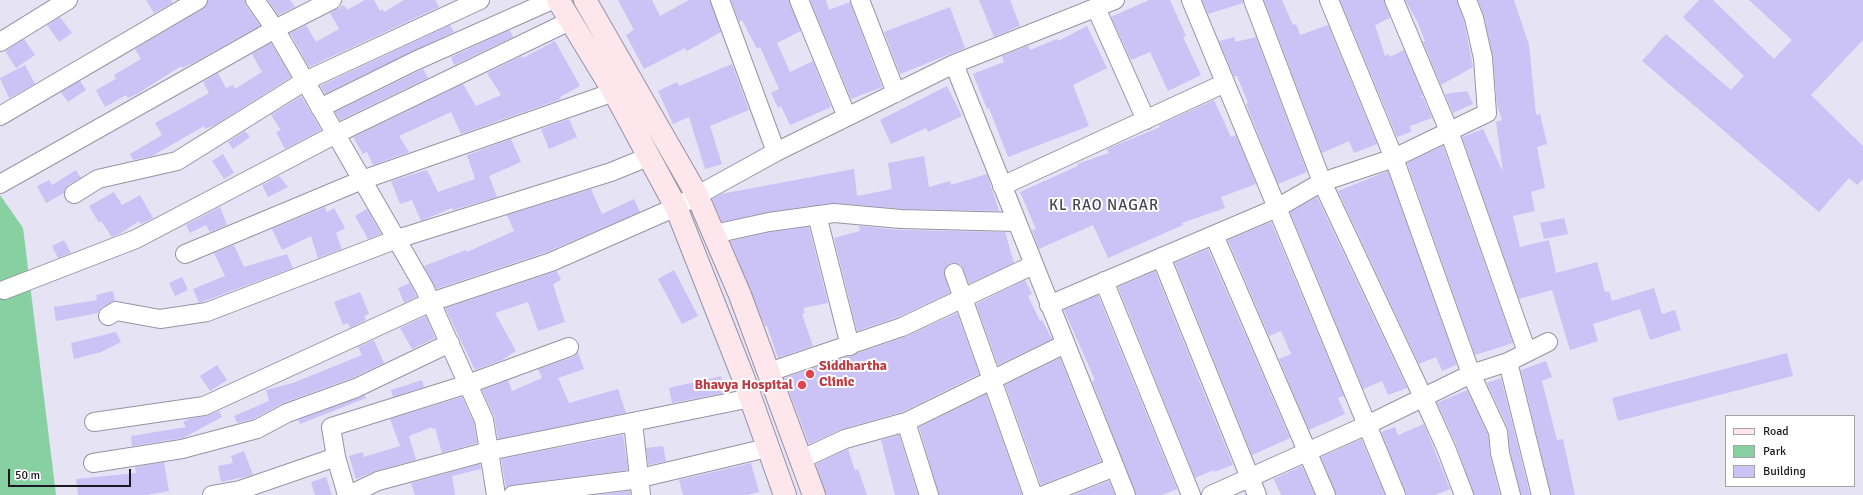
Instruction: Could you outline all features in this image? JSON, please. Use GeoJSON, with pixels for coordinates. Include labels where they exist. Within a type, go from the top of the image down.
{"type":"FeatureCollection","features":[{"type":"Feature","properties":{"kind":"street"},"geometry":{"type":"LineString","coordinates":[[0,42],[68,0]]}},
{"type":"Feature","properties":{"kind":"street"},"geometry":{"type":"LineString","coordinates":[[0,116],[198,0]]}},
{"type":"Feature","properties":{"kind":"street"},"geometry":{"type":"LineString","coordinates":[[255,0],[275,29],[397,239],[431,302],[484,420],[496,495]]}},
{"type":"Feature","properties":{"kind":"street"},"geometry":{"type":"LineString","coordinates":[[0,184],[275,29],[332,0]]}},
{"type":"Feature","properties":{"kind":"street"},"geometry":{"type":"LineString","coordinates":[[74,194],[98,179],[177,161],[305,81],[480,0]]}},
{"type":"Feature","properties":{"kind":"street"},"geometry":{"type":"LineString","coordinates":[[320,108],[415,61],[552,0]]}},
{"type":"Feature","properties":{"kind":"street"},"geometry":{"type":"LineString","coordinates":[[558,0],[614,92],[676,208],[751,398],[767,448],[785,495]]}},
{"type":"Feature","properties":{"kind":"street"},"geometry":{"type":"LineString","coordinates":[[585,0],[697,195],[740,295],[802,459],[814,495]]}},
{"type":"Feature","properties":{"kind":"street"},"geometry":{"type":"LineString","coordinates":[[720,0],[776,152]]}},
{"type":"Feature","properties":{"kind":"street"},"geometry":{"type":"LineString","coordinates":[[799,0],[847,118]]}},
{"type":"Feature","properties":{"kind":"street"},"geometry":{"type":"LineString","coordinates":[[860,0],[896,93]]}},
{"type":"Feature","properties":{"kind":"street"},"geometry":{"type":"LineString","coordinates":[[94,422],[204,406],[431,302],[551,262],[676,208],[776,152],[954,64],[1115,0]]}},
{"type":"Feature","properties":{"kind":"street"},"geometry":{"type":"LineString","coordinates":[[1191,0],[1396,495]]}},
{"type":"Feature","properties":{"kind":"street"},"geometry":{"type":"LineString","coordinates":[[1253,0],[1322,182],[1423,397],[1446,448],[1464,495]]}},
{"type":"Feature","properties":{"kind":"street"},"geometry":{"type":"LineString","coordinates":[[1329,0],[1394,158],[1471,374],[1498,432],[1500,453],[1511,495]]}},
{"type":"Feature","properties":{"kind":"street"},"geometry":{"type":"LineString","coordinates":[[1394,0],[1449,131],[1527,352]]}},
{"type":"Feature","properties":{"kind":"street"},"geometry":{"type":"LineString","coordinates":[[1049,305],[1277,208],[1322,182],[1394,158],[1487,113],[1483,58],[1474,18],[1467,0]]}},
{"type":"Feature","properties":{"kind":"street"},"geometry":{"type":"LineString","coordinates":[[1096,8],[1146,120]]}},
{"type":"Feature","properties":{"kind":"street"},"geometry":{"type":"LineString","coordinates":[[4,290],[136,239],[336,134],[570,21]]}},
{"type":"Feature","properties":{"kind":"street"},"geometry":{"type":"LineString","coordinates":[[954,64],[1126,495]]}},
{"type":"Feature","properties":{"kind":"street"},"geometry":{"type":"LineString","coordinates":[[1002,186],[1225,83]]}},
{"type":"Feature","properties":{"kind":"street"},"geometry":{"type":"LineString","coordinates":[[185,254],[362,180],[614,92]]}},
{"type":"Feature","properties":{"kind":"street"},"geometry":{"type":"LineString","coordinates":[[108,316],[116,311],[160,319],[207,312],[397,239],[611,172],[648,156]]}},
{"type":"Feature","properties":{"kind":"street"},"geometry":{"type":"LineString","coordinates":[[714,234],[769,222],[834,213],[901,218],[1016,222]]}},
{"type":"Feature","properties":{"kind":"street"},"geometry":{"type":"LineString","coordinates":[[817,215],[850,346]]}},
{"type":"Feature","properties":{"kind":"street"},"geometry":{"type":"LineString","coordinates":[[1214,235],[1326,495]]}},
{"type":"Feature","properties":{"kind":"street"},"geometry":{"type":"LineString","coordinates":[[1161,257],[1257,495]]}},
{"type":"Feature","properties":{"kind":"street"},"geometry":{"type":"LineString","coordinates":[[769,372],[850,346],[902,327],[1033,265]]}},
{"type":"Feature","properties":{"kind":"street"},"geometry":{"type":"LineString","coordinates":[[954,273],[1033,495]]}},
{"type":"Feature","properties":{"kind":"street"},"geometry":{"type":"LineString","coordinates":[[1104,281],[1191,495]]}},
{"type":"Feature","properties":{"kind":"street"},"geometry":{"type":"LineString","coordinates":[[1211,495],[1367,424],[1471,374],[1508,362],[1548,342]]}},
{"type":"Feature","properties":{"kind":"street"},"geometry":{"type":"LineString","coordinates":[[93,463],[182,449],[257,430],[286,413],[356,388],[450,343]]}},
{"type":"Feature","properties":{"kind":"street"},"geometry":{"type":"LineString","coordinates":[[802,459],[845,439],[906,422],[993,381],[1065,344]]}},
{"type":"Feature","properties":{"kind":"street"},"geometry":{"type":"LineString","coordinates":[[569,347],[468,384],[331,427],[336,457],[348,495],[378,481],[489,451],[751,398]]}},
{"type":"Feature","properties":{"kind":"street"},"geometry":{"type":"LineString","coordinates":[[1508,362],[1541,495]]}},
{"type":"Feature","properties":{"kind":"street"},"geometry":{"type":"LineString","coordinates":[[633,422],[640,487]]}},
{"type":"Feature","properties":{"kind":"street"},"geometry":{"type":"LineString","coordinates":[[906,422],[929,495]]}},
{"type":"Feature","properties":{"kind":"street"},"geometry":{"type":"LineString","coordinates":[[513,495],[640,487],[767,448]]}},
{"type":"Feature","properties":{"kind":"street"},"geometry":{"type":"LineString","coordinates":[[212,495],[240,490],[336,457]]}},
{"type":"Feature","properties":{"kind":"street"},"geometry":{"type":"LineString","coordinates":[[1044,495],[1115,466]]}},
{"type":"Feature","properties":{"kind":"green space"},"geometry":{"type":"Polygon","coordinates":[[[0,195],[23,228],[56,495],[0,495],[0,195]]]}},
{"type":"Feature","properties":{"kind":"building"},"geometry":{"type":"Polygon","coordinates":[[[146,0],[171,0],[173,3],[154,13],[146,0]]]}},
{"type":"Feature","properties":{"kind":"building"},"geometry":{"type":"Polygon","coordinates":[[[208,0],[245,0],[246,6],[260,26],[193,63],[182,68],[181,66],[137,94],[128,98],[126,95],[105,107],[96,90],[116,79],[114,75],[141,59],[135,49],[203,9],[208,0]]]}},
{"type":"Feature","properties":{"kind":"building"},"geometry":{"type":"Polygon","coordinates":[[[268,0],[290,0],[295,7],[278,15],[268,0]]]}},
{"type":"Feature","properties":{"kind":"building"},"geometry":{"type":"Polygon","coordinates":[[[365,0],[374,0],[380,11],[382,9],[384,12],[404,0],[435,0],[439,7],[309,67],[290,33],[306,25],[316,42],[339,29],[330,13],[344,5],[347,10],[365,0]]]}},
{"type":"Feature","properties":{"kind":"building"},"geometry":{"type":"Polygon","coordinates":[[[618,0],[652,0],[660,16],[689,0],[710,0],[721,32],[687,51],[685,48],[644,69],[626,35],[634,30],[618,0]]]}},
{"type":"Feature","properties":{"kind":"building"},"geometry":{"type":"Polygon","coordinates":[[[731,0],[789,0],[801,31],[777,43],[790,72],[813,61],[831,107],[790,125],[781,106],[778,108],[771,93],[779,89],[760,47],[757,49],[742,20],[739,22],[731,0]]]}},
{"type":"Feature","properties":{"kind":"building"},"geometry":{"type":"Polygon","coordinates":[[[810,0],[826,0],[829,10],[850,2],[882,87],[851,99],[810,0]]]}},
{"type":"Feature","properties":{"kind":"building"},"geometry":{"type":"Polygon","coordinates":[[[979,0],[1010,0],[1020,26],[994,37],[979,0]]]}},
{"type":"Feature","properties":{"kind":"building"},"geometry":{"type":"Polygon","coordinates":[[[1149,0],[1170,0],[1186,36],[1183,37],[1201,75],[1168,91],[1150,52],[1131,60],[1111,17],[1149,0]]]}},
{"type":"Feature","properties":{"kind":"building"},"geometry":{"type":"Polygon","coordinates":[[[1202,0],[1243,0],[1243,3],[1208,14],[1202,0]]]}},
{"type":"Feature","properties":{"kind":"building"},"geometry":{"type":"Polygon","coordinates":[[[1264,0],[1282,0],[1293,25],[1296,24],[1300,35],[1328,25],[1377,144],[1354,153],[1349,141],[1322,153],[1264,0]]]}},
{"type":"Feature","properties":{"kind":"building"},"geometry":{"type":"Polygon","coordinates":[[[1340,0],[1384,0],[1390,18],[1375,25],[1385,56],[1389,54],[1390,57],[1404,50],[1423,95],[1420,97],[1423,97],[1432,118],[1410,126],[1411,132],[1397,137],[1340,0]]]}},
{"type":"Feature","properties":{"kind":"building"},"geometry":{"type":"Polygon","coordinates":[[[1405,0],[1457,0],[1464,21],[1473,67],[1441,85],[1423,42],[1425,41],[1417,21],[1405,0]]]}},
{"type":"Feature","properties":{"kind":"building"},"geometry":{"type":"Polygon","coordinates":[[[1478,0],[1514,0],[1529,45],[1536,115],[1540,114],[1547,144],[1537,147],[1545,188],[1531,192],[1535,211],[1513,216],[1520,247],[1549,240],[1556,273],[1597,262],[1605,292],[1609,291],[1612,301],[1654,288],[1662,314],[1675,310],[1681,330],[1650,340],[1640,309],[1593,324],[1598,341],[1570,350],[1552,290],[1519,299],[1462,137],[1483,129],[1503,172],[1496,122],[1502,120],[1497,106],[1493,57],[1484,16],[1478,0]]]}},
{"type":"Feature","properties":{"kind":"building"},"geometry":{"type":"Polygon","coordinates":[[[1699,0],[1713,0],[1774,59],[1792,40],[1749,0],[1863,0],[1863,40],[1811,95],[1863,146],[1863,179],[1857,185],[1849,178],[1819,212],[1642,61],[1666,34],[1731,90],[1744,76],[1683,17],[1699,0]]]}},
{"type":"Feature","properties":{"kind":"building"},"geometry":{"type":"Polygon","coordinates":[[[950,7],[965,48],[900,74],[884,32],[950,7]]]}},
{"type":"Feature","properties":{"kind":"building"},"geometry":{"type":"Polygon","coordinates":[[[60,17],[72,33],[59,42],[47,25],[60,17]]]}},
{"type":"Feature","properties":{"kind":"building"},"geometry":{"type":"Polygon","coordinates":[[[450,25],[454,32],[325,94],[320,86],[450,25]]]}},
{"type":"Feature","properties":{"kind":"building"},"geometry":{"type":"Polygon","coordinates":[[[1087,26],[1107,68],[1073,85],[1089,126],[1008,157],[989,108],[987,109],[973,74],[1004,62],[1002,56],[1028,46],[1030,50],[1057,39],[1058,41],[1087,26]]]}},
{"type":"Feature","properties":{"kind":"building"},"geometry":{"type":"Polygon","coordinates":[[[510,30],[513,37],[454,65],[451,57],[510,30]]]}},
{"type":"Feature","properties":{"kind":"building"},"geometry":{"type":"Polygon","coordinates":[[[1234,37],[1235,42],[1256,37],[1307,172],[1278,184],[1246,104],[1248,103],[1237,76],[1234,77],[1219,41],[1234,37]]]}},
{"type":"Feature","properties":{"kind":"building"},"geometry":{"type":"Polygon","coordinates":[[[24,39],[35,55],[16,68],[5,51],[24,39]]]}},
{"type":"Feature","properties":{"kind":"building"},"geometry":{"type":"Polygon","coordinates":[[[555,41],[580,86],[560,97],[561,99],[461,134],[451,112],[399,136],[409,152],[373,165],[367,152],[363,154],[353,137],[463,84],[476,106],[501,95],[487,73],[522,56],[523,58],[555,41]]]}},
{"type":"Feature","properties":{"kind":"building"},"geometry":{"type":"Polygon","coordinates":[[[271,43],[291,77],[215,125],[205,129],[204,126],[152,156],[133,160],[130,154],[162,135],[155,123],[209,93],[203,82],[218,73],[226,88],[233,85],[235,89],[262,72],[252,54],[271,43]]]}},
{"type":"Feature","properties":{"kind":"building"},"geometry":{"type":"Polygon","coordinates":[[[732,64],[749,110],[710,126],[722,164],[705,169],[689,117],[673,124],[658,91],[677,82],[679,86],[732,64]]]}},
{"type":"Feature","properties":{"kind":"building"},"geometry":{"type":"Polygon","coordinates":[[[25,65],[35,84],[9,98],[0,78],[25,65]]]}},
{"type":"Feature","properties":{"kind":"building"},"geometry":{"type":"Polygon","coordinates":[[[423,69],[428,78],[340,120],[335,112],[423,69]]]}},
{"type":"Feature","properties":{"kind":"building"},"geometry":{"type":"Polygon","coordinates":[[[80,81],[86,90],[68,102],[61,92],[80,81]]]}},
{"type":"Feature","properties":{"kind":"building"},"geometry":{"type":"Polygon","coordinates":[[[947,86],[962,116],[928,132],[926,128],[891,144],[880,120],[947,86]]]}},
{"type":"Feature","properties":{"kind":"building"},"geometry":{"type":"Polygon","coordinates":[[[1467,91],[1473,104],[1453,113],[1445,94],[1467,91]]]}},
{"type":"Feature","properties":{"kind":"building"},"geometry":{"type":"Polygon","coordinates":[[[301,96],[321,130],[285,149],[276,132],[281,130],[271,115],[301,96]]]}},
{"type":"Feature","properties":{"kind":"building"},"geometry":{"type":"Polygon","coordinates":[[[1214,100],[1231,137],[1236,135],[1256,184],[1221,197],[1225,208],[1182,223],[1183,225],[1108,258],[1093,225],[1039,249],[1032,230],[1036,229],[1020,192],[1078,166],[1077,164],[1109,153],[1107,149],[1160,127],[1159,125],[1214,100]]]}},
{"type":"Feature","properties":{"kind":"building"},"geometry":{"type":"Polygon","coordinates":[[[569,119],[577,137],[549,149],[541,129],[569,119]]]}},
{"type":"Feature","properties":{"kind":"building"},"geometry":{"type":"Polygon","coordinates":[[[245,131],[250,137],[233,149],[228,142],[245,131]]]}},
{"type":"Feature","properties":{"kind":"building"},"geometry":{"type":"Polygon","coordinates":[[[511,139],[521,162],[489,176],[497,197],[453,210],[452,208],[421,221],[412,200],[400,204],[391,181],[427,170],[438,192],[475,179],[467,155],[511,139]]]}},
{"type":"Feature","properties":{"kind":"building"},"geometry":{"type":"Polygon","coordinates":[[[1443,146],[1513,343],[1475,355],[1407,163],[1443,146]]]}},
{"type":"Feature","properties":{"kind":"building"},"geometry":{"type":"Polygon","coordinates":[[[223,154],[234,173],[224,179],[212,161],[223,154]]]}},
{"type":"Feature","properties":{"kind":"building"},"geometry":{"type":"Polygon","coordinates":[[[924,156],[929,187],[950,181],[951,185],[987,174],[999,211],[902,209],[833,203],[768,212],[722,222],[712,199],[721,194],[854,169],[857,196],[892,189],[888,163],[924,156]]]}},
{"type":"Feature","properties":{"kind":"building"},"geometry":{"type":"Polygon","coordinates":[[[76,170],[81,178],[68,185],[64,193],[46,203],[37,186],[49,180],[52,185],[76,170]]]}},
{"type":"Feature","properties":{"kind":"building"},"geometry":{"type":"Polygon","coordinates":[[[1388,171],[1456,362],[1456,365],[1442,371],[1436,357],[1419,364],[1338,191],[1388,171]]]}},
{"type":"Feature","properties":{"kind":"building"},"geometry":{"type":"Polygon","coordinates":[[[279,176],[288,187],[268,197],[262,185],[279,176]]]}},
{"type":"Feature","properties":{"kind":"building"},"geometry":{"type":"Polygon","coordinates":[[[591,189],[602,214],[634,199],[640,212],[547,252],[436,289],[424,266],[466,250],[467,252],[514,231],[507,215],[591,189]]]}},
{"type":"Feature","properties":{"kind":"building"},"geometry":{"type":"Polygon","coordinates":[[[114,192],[122,205],[140,195],[153,218],[141,224],[139,221],[112,237],[101,221],[99,223],[89,206],[114,192]]]}},
{"type":"Feature","properties":{"kind":"building"},"geometry":{"type":"Polygon","coordinates":[[[1317,197],[1407,388],[1388,395],[1382,381],[1363,389],[1290,212],[1317,197]]]}},
{"type":"Feature","properties":{"kind":"building"},"geometry":{"type":"Polygon","coordinates":[[[220,207],[227,225],[210,232],[206,225],[190,233],[186,225],[220,207]]]}},
{"type":"Feature","properties":{"kind":"building"},"geometry":{"type":"Polygon","coordinates":[[[325,207],[327,212],[334,208],[345,228],[336,233],[342,249],[318,258],[311,236],[282,250],[272,229],[325,207]]]}},
{"type":"Feature","properties":{"kind":"building"},"geometry":{"type":"Polygon","coordinates":[[[367,209],[381,234],[368,239],[355,216],[367,209]]]}},
{"type":"Feature","properties":{"kind":"building"},"geometry":{"type":"Polygon","coordinates":[[[1564,218],[1568,234],[1544,239],[1540,223],[1564,218]]]}},
{"type":"Feature","properties":{"kind":"building"},"geometry":{"type":"Polygon","coordinates":[[[1271,222],[1344,396],[1338,398],[1345,414],[1309,430],[1279,359],[1291,354],[1281,331],[1269,336],[1228,240],[1271,222]]]}},
{"type":"Feature","properties":{"kind":"building"},"geometry":{"type":"Polygon","coordinates":[[[859,226],[901,230],[1005,232],[1014,263],[969,284],[961,265],[950,263],[944,271],[950,293],[898,317],[857,331],[834,238],[860,231],[859,226]]]}},
{"type":"Feature","properties":{"kind":"building"},"geometry":{"type":"Polygon","coordinates":[[[809,227],[828,303],[803,308],[805,313],[802,314],[813,346],[778,358],[767,326],[765,326],[730,241],[771,232],[809,227]]]}},
{"type":"Feature","properties":{"kind":"building"},"geometry":{"type":"Polygon","coordinates":[[[64,240],[71,253],[58,258],[52,246],[64,240]]]}},
{"type":"Feature","properties":{"kind":"building"},"geometry":{"type":"Polygon","coordinates":[[[234,245],[244,267],[287,254],[293,268],[199,303],[193,289],[225,276],[214,253],[234,245]]]}},
{"type":"Feature","properties":{"kind":"building"},"geometry":{"type":"Polygon","coordinates":[[[1208,249],[1290,438],[1252,455],[1175,263],[1208,249]]]}},
{"type":"Feature","properties":{"kind":"building"},"geometry":{"type":"Polygon","coordinates":[[[674,270],[698,316],[682,324],[658,279],[674,270]]]}},
{"type":"Feature","properties":{"kind":"building"},"geometry":{"type":"Polygon","coordinates":[[[557,271],[561,280],[553,284],[565,322],[538,331],[528,302],[495,313],[516,351],[502,360],[475,370],[445,308],[557,271]]]}},
{"type":"Feature","properties":{"kind":"building"},"geometry":{"type":"Polygon","coordinates":[[[1155,271],[1233,465],[1214,472],[1214,470],[1195,478],[1118,287],[1155,271]]]}},
{"type":"Feature","properties":{"kind":"building"},"geometry":{"type":"Polygon","coordinates":[[[182,277],[188,290],[175,296],[169,283],[182,277]]]}},
{"type":"Feature","properties":{"kind":"building"},"geometry":{"type":"Polygon","coordinates":[[[1025,280],[1032,294],[1028,296],[1040,321],[1042,320],[1052,339],[998,365],[976,304],[1025,280]]]}},
{"type":"Feature","properties":{"kind":"building"},"geometry":{"type":"Polygon","coordinates":[[[410,283],[417,297],[404,303],[398,288],[410,283]]]}},
{"type":"Feature","properties":{"kind":"building"},"geometry":{"type":"Polygon","coordinates":[[[113,291],[115,301],[102,307],[98,313],[56,321],[54,307],[97,300],[96,295],[113,291]]]}},
{"type":"Feature","properties":{"kind":"building"},"geometry":{"type":"Polygon","coordinates":[[[360,292],[369,314],[364,316],[366,320],[350,328],[348,323],[343,325],[334,302],[360,292]]]}},
{"type":"Feature","properties":{"kind":"building"},"geometry":{"type":"Polygon","coordinates":[[[1098,295],[1177,489],[1162,495],[1136,495],[1092,381],[1095,380],[1064,310],[1098,295]]]}},
{"type":"Feature","properties":{"kind":"building"},"geometry":{"type":"Polygon","coordinates":[[[957,313],[979,374],[902,412],[842,429],[809,444],[784,378],[905,337],[957,313]]]}},
{"type":"Feature","properties":{"kind":"building"},"geometry":{"type":"Polygon","coordinates":[[[426,316],[435,338],[412,349],[400,328],[426,316]]]}},
{"type":"Feature","properties":{"kind":"building"},"geometry":{"type":"Polygon","coordinates":[[[116,332],[121,342],[101,352],[74,359],[71,343],[116,332]]]}},
{"type":"Feature","properties":{"kind":"building"},"geometry":{"type":"Polygon","coordinates":[[[374,340],[384,363],[352,378],[283,403],[253,419],[237,423],[234,416],[269,401],[266,390],[293,383],[362,355],[358,347],[374,340]]]}},
{"type":"Feature","properties":{"kind":"building"},"geometry":{"type":"Polygon","coordinates":[[[578,352],[584,369],[558,378],[569,403],[618,389],[626,413],[498,439],[494,416],[482,390],[508,380],[512,391],[542,378],[538,369],[573,357],[578,352]]]}},
{"type":"Feature","properties":{"kind":"building"},"geometry":{"type":"Polygon","coordinates":[[[1787,353],[1793,376],[1618,421],[1612,398],[1787,353]]]}},
{"type":"Feature","properties":{"kind":"building"},"geometry":{"type":"Polygon","coordinates":[[[1060,358],[1101,461],[1041,485],[1005,385],[1060,358]]]}},
{"type":"Feature","properties":{"kind":"building"},"geometry":{"type":"Polygon","coordinates":[[[1546,361],[1552,377],[1542,381],[1557,440],[1563,439],[1575,495],[1551,495],[1521,370],[1546,361]]]}},
{"type":"Feature","properties":{"kind":"building"},"geometry":{"type":"Polygon","coordinates":[[[217,365],[227,380],[210,391],[200,376],[217,365]]]}},
{"type":"Feature","properties":{"kind":"building"},"geometry":{"type":"Polygon","coordinates":[[[721,376],[724,393],[672,403],[669,388],[721,376]]]}},
{"type":"Feature","properties":{"kind":"building"},"geometry":{"type":"Polygon","coordinates":[[[1501,378],[1530,495],[1521,495],[1510,451],[1508,428],[1487,383],[1501,378]]]}},
{"type":"Feature","properties":{"kind":"building"},"geometry":{"type":"Polygon","coordinates":[[[422,380],[424,387],[393,397],[391,390],[422,380]]]}},
{"type":"Feature","properties":{"kind":"building"},"geometry":{"type":"Polygon","coordinates":[[[1467,390],[1488,435],[1490,456],[1500,495],[1474,495],[1456,444],[1437,403],[1467,390]]]}},
{"type":"Feature","properties":{"kind":"building"},"geometry":{"type":"Polygon","coordinates":[[[986,394],[1022,495],[939,495],[919,427],[986,394]]]}},
{"type":"Feature","properties":{"kind":"building"},"geometry":{"type":"Polygon","coordinates":[[[365,395],[366,398],[300,424],[298,420],[365,395]]]}},
{"type":"Feature","properties":{"kind":"building"},"geometry":{"type":"Polygon","coordinates":[[[462,397],[474,423],[477,443],[442,453],[435,428],[432,429],[432,427],[409,436],[416,460],[375,471],[356,479],[349,456],[363,452],[364,457],[400,446],[390,419],[462,397]]]}},
{"type":"Feature","properties":{"kind":"building"},"geometry":{"type":"Polygon","coordinates":[[[219,411],[222,417],[183,438],[132,446],[131,436],[186,427],[183,422],[189,419],[206,416],[219,411]]]}},
{"type":"Feature","properties":{"kind":"building"},"geometry":{"type":"Polygon","coordinates":[[[1424,424],[1450,489],[1435,495],[1406,495],[1381,432],[1395,427],[1398,435],[1424,424]]]}},
{"type":"Feature","properties":{"kind":"building"},"geometry":{"type":"Polygon","coordinates":[[[623,435],[628,470],[512,485],[506,488],[501,459],[623,435]]]}},
{"type":"Feature","properties":{"kind":"building"},"geometry":{"type":"Polygon","coordinates":[[[899,435],[918,495],[895,495],[881,440],[899,435]]]}},
{"type":"Feature","properties":{"kind":"building"},"geometry":{"type":"Polygon","coordinates":[[[1361,439],[1385,495],[1336,495],[1321,457],[1361,439]]]}},
{"type":"Feature","properties":{"kind":"building"},"geometry":{"type":"Polygon","coordinates":[[[663,446],[666,461],[648,465],[646,448],[663,446]]]}},
{"type":"Feature","properties":{"kind":"building"},"geometry":{"type":"Polygon","coordinates":[[[848,449],[855,471],[858,469],[867,495],[826,495],[816,464],[848,449]]]}},
{"type":"Feature","properties":{"kind":"building"},"geometry":{"type":"Polygon","coordinates":[[[244,451],[253,475],[221,482],[218,466],[233,463],[231,456],[244,451]]]}},
{"type":"Feature","properties":{"kind":"building"},"geometry":{"type":"Polygon","coordinates":[[[164,462],[169,491],[147,495],[78,495],[76,479],[136,473],[135,467],[164,462]]]}},
{"type":"Feature","properties":{"kind":"building"},"geometry":{"type":"Polygon","coordinates":[[[751,463],[759,492],[747,495],[683,495],[679,480],[751,463]]]}},
{"type":"Feature","properties":{"kind":"building"},"geometry":{"type":"Polygon","coordinates":[[[480,464],[481,469],[452,476],[455,495],[415,495],[411,483],[480,464]]]}},
{"type":"Feature","properties":{"kind":"building"},"geometry":{"type":"Polygon","coordinates":[[[1302,466],[1315,495],[1281,495],[1274,479],[1302,466]]]}},
{"type":"Feature","properties":{"kind":"building"},"geometry":{"type":"Polygon","coordinates":[[[326,477],[332,495],[315,495],[311,482],[326,477]]]}},
{"type":"Feature","properties":{"kind":"building"},"geometry":{"type":"Polygon","coordinates":[[[1109,481],[1115,495],[1073,495],[1109,481]]]}},
{"type":"Feature","properties":{"kind":"building"},"geometry":{"type":"Polygon","coordinates":[[[630,491],[630,495],[597,495],[630,491]]]}},
{"type":"Feature","properties":{"kind":"place","name":"Siddhartha Clinic"},"geometry":{"type":"Point","coordinates":[810,374]}},
{"type":"Feature","properties":{"kind":"place","name":"Bhavya Hospital"},"geometry":{"type":"Point","coordinates":[802,385]}},
{"type":"Feature","properties":{"kind":"district","name":"KL RAO NAGAR"},"geometry":{"type":"Point","coordinates":[1104,206]}}]}
